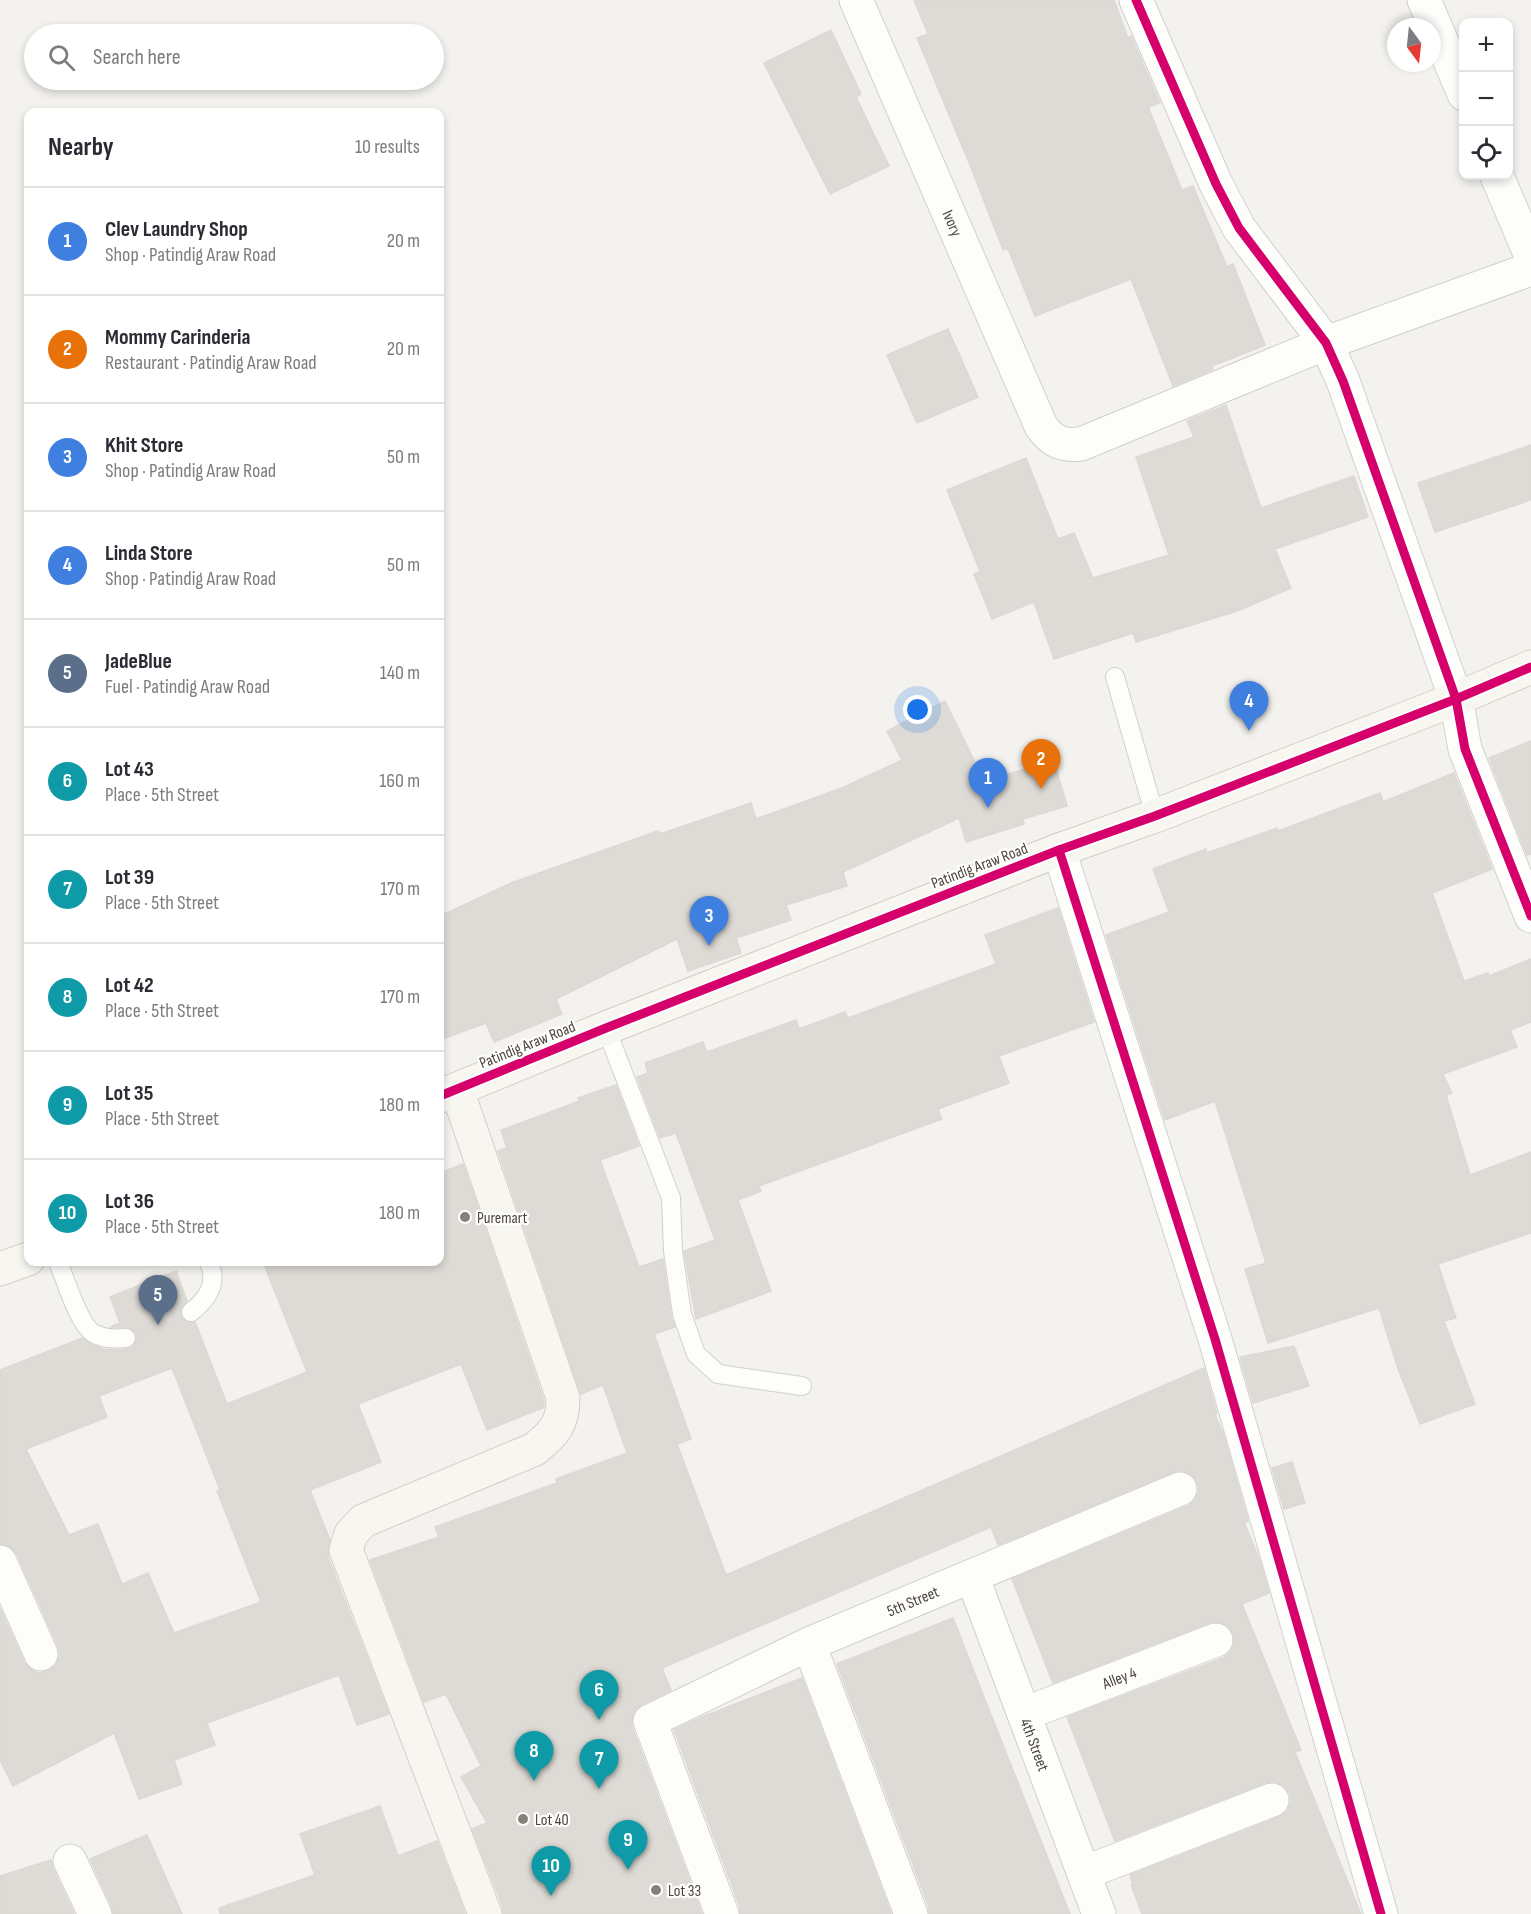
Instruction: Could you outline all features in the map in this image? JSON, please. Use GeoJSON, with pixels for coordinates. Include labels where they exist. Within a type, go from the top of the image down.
{"type":"FeatureCollection","features":[{"type":"Feature","properties":{"kind":"main road","name":"Patindig Araw Road"},"geometry":{"type":"LineString","coordinates":[[448,1093],[606,1028],[1059,850],[1155,816],[1456,699],[1531,667]]}},
{"type":"Feature","properties":{"kind":"main road"},"geometry":{"type":"LineString","coordinates":[[448,1093],[564,1398],[563,1414],[553,1434],[535,1449],[363,1521],[351,1534],[346,1550],[485,1914]]}},
{"type":"Feature","properties":{"kind":"main road"},"geometry":{"type":"LineString","coordinates":[[0,1269],[24,1260]]}},
{"type":"Feature","properties":{"kind":"street","name":"Ivory"},"geometry":{"type":"LineString","coordinates":[[856,0],[1041,426],[1056,443],[1081,444],[1326,343]]}},
{"type":"Feature","properties":{"kind":"street"},"geometry":{"type":"LineString","coordinates":[[1136,0],[1207,164],[1239,228],[1326,343],[1343,381],[1456,699],[1465,749],[1531,916]]}},
{"type":"Feature","properties":{"kind":"street"},"geometry":{"type":"LineString","coordinates":[[1424,0],[1459,82]]}},
{"type":"Feature","properties":{"kind":"street"},"geometry":{"type":"LineString","coordinates":[[1499,180],[1531,256]]}},
{"type":"Feature","properties":{"kind":"street"},"geometry":{"type":"LineString","coordinates":[[1326,343],[1531,269]]}},
{"type":"Feature","properties":{"kind":"street"},"geometry":{"type":"LineString","coordinates":[[1059,850],[1215,1339],[1381,1914]]}},
{"type":"Feature","properties":{"kind":"street","name":"5th Street"},"geometry":{"type":"LineString","coordinates":[[722,1914],[650,1721],[810,1644],[1180,1489]]}},
{"type":"Feature","properties":{"kind":"street"},"geometry":{"type":"LineString","coordinates":[[0,1562],[41,1654]]}},
{"type":"Feature","properties":{"kind":"street","name":"4th Street"},"geometry":{"type":"LineString","coordinates":[[972,1576],[1099,1914]]}},
{"type":"Feature","properties":{"kind":"street","name":"Alley 4"},"geometry":{"type":"LineString","coordinates":[[1024,1714],[1216,1640]]}},
{"type":"Feature","properties":{"kind":"street"},"geometry":{"type":"LineString","coordinates":[[810,1644],[911,1914]]}},
{"type":"Feature","properties":{"kind":"street"},"geometry":{"type":"LineString","coordinates":[[1084,1873],[1272,1800]]}},
{"type":"Feature","properties":{"kind":"street"},"geometry":{"type":"LineString","coordinates":[[70,1860],[94,1914]]}},
{"type":"Feature","properties":{"kind":"lane"},"geometry":{"type":"LineString","coordinates":[[1115,677],[1155,816]]}},
{"type":"Feature","properties":{"kind":"lane"},"geometry":{"type":"LineString","coordinates":[[606,1028],[671,1198],[673,1251],[682,1314],[696,1354],[718,1374],[802,1386]]}},
{"type":"Feature","properties":{"kind":"lane"},"geometry":{"type":"LineString","coordinates":[[60,1266],[82,1320],[92,1333],[109,1339],[126,1338]]}},
{"type":"Feature","properties":{"kind":"lane"},"geometry":{"type":"LineString","coordinates":[[191,1311],[204,1302],[213,1286],[211,1266]]}},
{"type":"Feature","properties":{"kind":"building"},"geometry":{"type":"Polygon","coordinates":[[[914,0],[1114,0],[1128,38],[1131,36],[1160,103],[1148,107],[1182,190],[1193,186],[1227,267],[1233,264],[1265,345],[1212,366],[1213,369],[1173,386],[1131,279],[1035,316],[1008,249],[1003,250],[917,38],[928,34],[914,0]]]}},
{"type":"Feature","properties":{"kind":"building"},"geometry":{"type":"Polygon","coordinates":[[[831,30],[861,94],[856,97],[889,166],[830,194],[764,63],[831,30]]]}},
{"type":"Feature","properties":{"kind":"building"},"geometry":{"type":"Polygon","coordinates":[[[948,329],[978,397],[917,423],[887,355],[948,329]]]}},
{"type":"Feature","properties":{"kind":"building"},"geometry":{"type":"Polygon","coordinates":[[[1226,405],[1261,508],[1354,476],[1368,517],[1275,549],[1291,588],[1237,611],[1136,642],[1133,633],[1054,659],[1034,602],[992,619],[974,574],[980,571],[947,490],[1026,458],[1058,539],[1074,533],[1093,578],[1169,555],[1136,457],[1194,437],[1187,421],[1226,405]]]}},
{"type":"Feature","properties":{"kind":"building"},"geometry":{"type":"Polygon","coordinates":[[[1531,445],[1531,500],[1435,532],[1418,483],[1531,445]]]}},
{"type":"Feature","properties":{"kind":"building"},"geometry":{"type":"Polygon","coordinates":[[[945,701],[984,781],[1054,761],[1067,806],[1023,819],[1024,824],[966,842],[959,818],[843,872],[847,886],[786,905],[791,920],[736,938],[741,953],[688,971],[677,939],[556,999],[562,1014],[494,1042],[486,1023],[444,1039],[444,914],[511,883],[658,831],[660,834],[751,803],[756,819],[842,788],[902,760],[887,731],[945,701]]]}},
{"type":"Feature","properties":{"kind":"building"},"geometry":{"type":"Polygon","coordinates":[[[1531,741],[1531,854],[1527,855],[1489,758],[1531,741]]]}},
{"type":"Feature","properties":{"kind":"building"},"geometry":{"type":"Polygon","coordinates":[[[1454,773],[1492,869],[1432,893],[1464,981],[1488,973],[1489,976],[1531,959],[1531,1022],[1510,1030],[1517,1047],[1443,1074],[1452,1093],[1446,1095],[1470,1175],[1531,1152],[1531,1233],[1438,1264],[1456,1318],[1444,1321],[1475,1404],[1420,1424],[1398,1369],[1379,1308],[1268,1343],[1245,1269],[1266,1263],[1215,1101],[1165,1120],[1106,935],[1169,912],[1153,869],[1206,849],[1207,853],[1277,828],[1278,831],[1380,793],[1383,802],[1454,773]]]}},
{"type":"Feature","properties":{"kind":"building"},"geometry":{"type":"Polygon","coordinates":[[[1058,908],[1094,1022],[999,1056],[1009,1083],[938,1109],[942,1119],[759,1186],[761,1191],[738,1200],[771,1291],[696,1319],[684,1251],[715,1240],[676,1133],[660,1138],[637,1077],[648,1073],[645,1063],[703,1042],[707,1052],[796,1020],[799,1029],[845,1012],[848,1018],[996,964],[985,935],[1058,908]]]}},
{"type":"Feature","properties":{"kind":"building"},"geometry":{"type":"Polygon","coordinates":[[[616,1085],[639,1146],[600,1160],[639,1267],[663,1259],[671,1316],[675,1327],[654,1334],[691,1439],[677,1444],[726,1575],[1204,1368],[1217,1414],[1215,1415],[1223,1433],[1248,1521],[1244,1522],[1260,1561],[1269,1593],[1242,1604],[1301,1750],[1295,1752],[1361,1914],[1142,1914],[1131,1885],[1133,1885],[1130,1875],[1279,1817],[1287,1811],[1291,1802],[1290,1794],[1283,1785],[1274,1781],[1265,1783],[1115,1841],[1067,1717],[1223,1658],[1230,1652],[1234,1643],[1233,1633],[1227,1625],[1219,1622],[1209,1623],[1053,1683],[1012,1579],[1188,1506],[1195,1500],[1199,1491],[1197,1482],[1191,1474],[1182,1470],[998,1545],[991,1527],[662,1668],[671,1690],[642,1704],[635,1710],[632,1727],[702,1914],[503,1914],[503,1907],[472,1829],[487,1823],[461,1777],[481,1766],[446,1694],[424,1702],[370,1560],[439,1537],[435,1527],[557,1483],[556,1479],[627,1453],[603,1385],[581,1394],[498,1151],[507,1148],[501,1130],[616,1085]]]}},
{"type":"Feature","properties":{"kind":"building"},"geometry":{"type":"Polygon","coordinates":[[[463,1164],[544,1405],[543,1408],[487,1430],[461,1364],[358,1404],[381,1462],[310,1490],[330,1540],[328,1557],[389,1714],[357,1725],[339,1675],[207,1723],[215,1745],[174,1760],[182,1784],[139,1799],[114,1733],[13,1786],[0,1760],[0,1608],[24,1662],[30,1669],[38,1673],[48,1671],[56,1665],[60,1655],[17,1554],[10,1547],[0,1544],[0,1370],[82,1338],[103,1349],[132,1348],[137,1338],[135,1331],[126,1327],[110,1327],[120,1323],[110,1297],[176,1271],[187,1301],[181,1308],[180,1314],[187,1322],[195,1322],[227,1404],[307,1372],[265,1266],[444,1266],[444,1171],[463,1164]],[[172,1368],[99,1396],[107,1417],[26,1449],[69,1535],[98,1524],[122,1584],[148,1573],[174,1633],[261,1602],[217,1491],[220,1490],[172,1368]]]}},
{"type":"Feature","properties":{"kind":"building"},"geometry":{"type":"Polygon","coordinates":[[[1294,1346],[1309,1386],[1253,1403],[1240,1357],[1294,1346]]]}},
{"type":"Feature","properties":{"kind":"building"},"geometry":{"type":"Polygon","coordinates":[[[1292,1462],[1305,1503],[1284,1509],[1272,1468],[1292,1462]]]}},
{"type":"Feature","properties":{"kind":"building"},"geometry":{"type":"Polygon","coordinates":[[[953,1618],[1070,1914],[929,1914],[929,1907],[837,1664],[953,1618]]]}},
{"type":"Feature","properties":{"kind":"building"},"geometry":{"type":"Polygon","coordinates":[[[802,1678],[891,1914],[740,1914],[740,1907],[674,1730],[802,1678]]]}},
{"type":"Feature","properties":{"kind":"building"},"geometry":{"type":"Polygon","coordinates":[[[380,1806],[398,1856],[437,1841],[465,1914],[220,1914],[219,1908],[315,1875],[300,1834],[380,1806]]]}},
{"type":"Feature","properties":{"kind":"building"},"geometry":{"type":"Polygon","coordinates":[[[147,1835],[182,1914],[113,1914],[112,1906],[90,1859],[147,1835]]]}},
{"type":"Feature","properties":{"kind":"building"},"geometry":{"type":"Polygon","coordinates":[[[51,1860],[74,1914],[0,1914],[0,1876],[51,1860]]]}},
{"type":"Feature","properties":{"kind":"cycle path"},"geometry":{"type":"LineString","coordinates":[[1136,0],[1216,184],[1239,228],[1326,343],[1343,381],[1456,699],[1465,749],[1531,916]]}},
{"type":"Feature","properties":{"kind":"cycle path"},"geometry":{"type":"LineString","coordinates":[[444,1094],[606,1028],[1059,850],[1155,816],[1456,699],[1531,667]]}},
{"type":"Feature","properties":{"kind":"cycle path"},"geometry":{"type":"LineString","coordinates":[[1059,850],[1215,1339],[1381,1914]]}},
{"type":"Feature","properties":{"kind":"place","name":"Linda Store"},"geometry":{"type":"Point","coordinates":[1249,731]}},
{"type":"Feature","properties":{"kind":"place","name":"Mommy Carinderia"},"geometry":{"type":"Point","coordinates":[1041,789]}},
{"type":"Feature","properties":{"kind":"place","name":"Clev Laundry Shop"},"geometry":{"type":"Point","coordinates":[988,808]}},
{"type":"Feature","properties":{"kind":"place","name":"Khit Store"},"geometry":{"type":"Point","coordinates":[709,946]}},
{"type":"Feature","properties":{"kind":"place","name":"Puremart"},"geometry":{"type":"Point","coordinates":[465,1217]}},
{"type":"Feature","properties":{"kind":"place","name":"JadeBlue"},"geometry":{"type":"Point","coordinates":[158,1325]}},
{"type":"Feature","properties":{"kind":"place","name":"Lot 43"},"geometry":{"type":"Point","coordinates":[599,1720]}},
{"type":"Feature","properties":{"kind":"place","name":"Lot 42"},"geometry":{"type":"Point","coordinates":[534,1781]}},
{"type":"Feature","properties":{"kind":"place","name":"Lot 39"},"geometry":{"type":"Point","coordinates":[599,1789]}},
{"type":"Feature","properties":{"kind":"place","name":"Lot 40"},"geometry":{"type":"Point","coordinates":[523,1819]}},
{"type":"Feature","properties":{"kind":"place","name":"Lot 35"},"geometry":{"type":"Point","coordinates":[628,1870]}},
{"type":"Feature","properties":{"kind":"place","name":"Lot 33"},"geometry":{"type":"Point","coordinates":[656,1890]}},
{"type":"Feature","properties":{"kind":"place","name":"Lot 36"},"geometry":{"type":"Point","coordinates":[551,1896]}}]}
